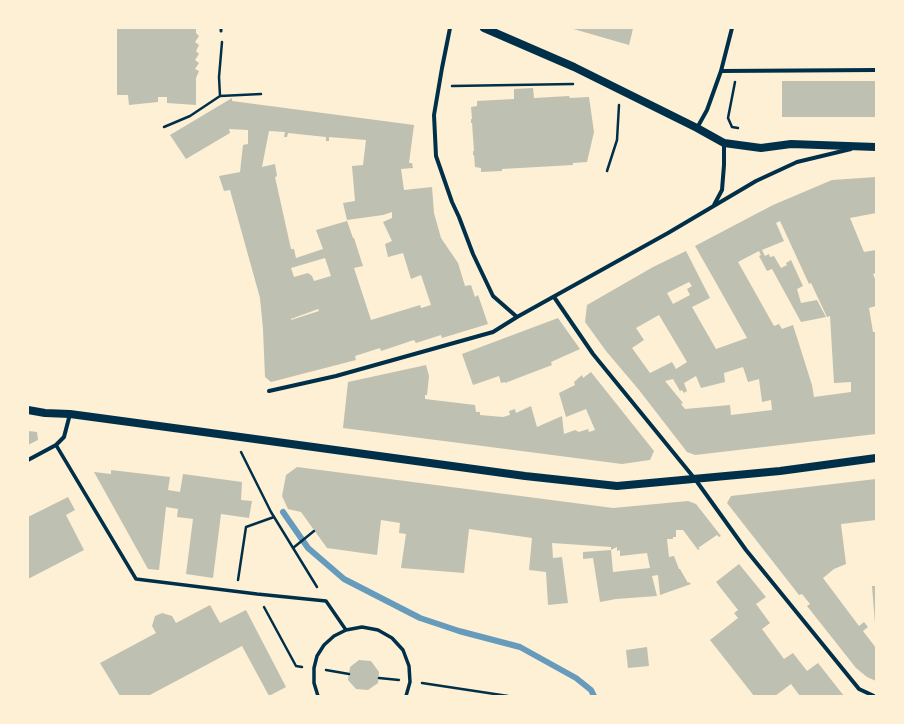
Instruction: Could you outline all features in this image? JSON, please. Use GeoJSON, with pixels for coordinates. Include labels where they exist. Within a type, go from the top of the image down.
{"type":"FeatureCollection","features":[{"type":"Feature","properties":{"kind":"main road"},"geometry":{"type":"LineString","coordinates":[[484,28],[607,83],[724,143],[760,148],[791,144],[876,147]]}},
{"type":"Feature","properties":{"kind":"main road"},"geometry":{"type":"LineString","coordinates":[[28,410],[45,413],[70,414],[525,476],[617,486],[780,471],[876,458]]}},
{"type":"Feature","properties":{"kind":"street"},"geometry":{"type":"LineString","coordinates":[[450,28],[434,115],[436,156],[452,202],[473,254],[493,296],[517,317]]}},
{"type":"Feature","properties":{"kind":"street"},"geometry":{"type":"LineString","coordinates":[[697,128],[708,110],[722,71],[732,28]]}},
{"type":"Feature","properties":{"kind":"street"},"geometry":{"type":"LineString","coordinates":[[722,71],[876,70]]}},
{"type":"Feature","properties":{"kind":"street"},"geometry":{"type":"LineString","coordinates":[[714,206],[722,190],[724,143]]}},
{"type":"Feature","properties":{"kind":"street"},"geometry":{"type":"LineString","coordinates":[[269,391],[336,376],[493,332],[756,181],[797,162],[858,146]]}},
{"type":"Feature","properties":{"kind":"street"},"geometry":{"type":"LineString","coordinates":[[554,297],[594,354],[695,480],[746,550],[859,689],[874,696]]}},
{"type":"Feature","properties":{"kind":"street"},"geometry":{"type":"LineString","coordinates":[[28,460],[56,444],[64,437],[70,414]]}},
{"type":"Feature","properties":{"kind":"street"},"geometry":{"type":"LineString","coordinates":[[56,444],[136,579],[237,592],[326,601],[346,630]]}},
{"type":"Feature","properties":{"kind":"street"},"geometry":{"type":"LineString","coordinates":[[318,696],[314,684],[314,668],[317,656],[324,645],[334,636],[346,630],[362,627],[378,630],[392,638],[403,650],[409,666],[410,682],[406,696]]}},
{"type":"Feature","properties":{"kind":"path"},"geometry":{"type":"LineString","coordinates":[[220,96],[219,78],[222,29]]}},
{"type":"Feature","properties":{"kind":"path"},"geometry":{"type":"LineString","coordinates":[[737,71],[728,118],[732,127],[745,130]]}},
{"type":"Feature","properties":{"kind":"path"},"geometry":{"type":"LineString","coordinates":[[607,83],[620,104],[617,140],[607,171]]}},
{"type":"Feature","properties":{"kind":"path"},"geometry":{"type":"LineString","coordinates":[[439,86],[575,84]]}},
{"type":"Feature","properties":{"kind":"path"},"geometry":{"type":"LineString","coordinates":[[164,127],[190,116],[220,96],[261,94]]}},
{"type":"Feature","properties":{"kind":"path"},"geometry":{"type":"LineString","coordinates":[[233,436],[274,517],[326,601]]}},
{"type":"Feature","properties":{"kind":"path"},"geometry":{"type":"LineString","coordinates":[[237,592],[246,527],[274,517]]}},
{"type":"Feature","properties":{"kind":"path"},"geometry":{"type":"LineString","coordinates":[[293,548],[314,531]]}},
{"type":"Feature","properties":{"kind":"path"},"geometry":{"type":"LineString","coordinates":[[257,594],[296,666],[349,674]]}},
{"type":"Feature","properties":{"kind":"path"},"geometry":{"type":"LineString","coordinates":[[379,678],[508,696]]}},
{"type":"Feature","properties":{"kind":"building"},"geometry":{"type":"Polygon","coordinates":[[[117,28],[196,28],[196,33],[199,36],[195,42],[199,45],[196,51],[199,54],[195,60],[199,63],[195,69],[199,71],[196,78],[196,105],[167,103],[167,97],[158,97],[158,102],[129,105],[128,95],[117,95],[117,28]]]}},
{"type":"Feature","properties":{"kind":"building"},"geometry":{"type":"Polygon","coordinates":[[[570,28],[633,28],[629,45],[570,28]]]}},
{"type":"Feature","properties":{"kind":"building"},"geometry":{"type":"Polygon","coordinates":[[[782,81],[876,81],[876,117],[782,117],[782,81]]]}},
{"type":"Feature","properties":{"kind":"building"},"geometry":{"type":"Polygon","coordinates":[[[533,88],[534,98],[569,96],[570,98],[589,97],[594,132],[587,162],[573,163],[573,165],[502,169],[502,171],[481,172],[481,168],[475,167],[473,155],[471,107],[477,106],[477,101],[514,99],[514,89],[533,88]]]}},
{"type":"Feature","properties":{"kind":"building"},"geometry":{"type":"Polygon","coordinates":[[[232,98],[232,101],[414,125],[409,163],[412,163],[413,168],[401,169],[404,190],[432,187],[434,213],[441,238],[458,263],[465,286],[471,285],[475,297],[478,295],[488,324],[442,338],[441,335],[416,343],[414,340],[381,351],[380,348],[355,356],[356,360],[271,382],[265,377],[260,298],[230,190],[224,191],[219,176],[240,172],[243,145],[248,144],[248,130],[229,129],[230,133],[186,159],[170,135],[232,98]],[[269,131],[262,167],[275,164],[277,176],[275,177],[291,249],[294,249],[296,258],[323,249],[316,230],[347,221],[363,266],[354,268],[371,320],[420,305],[421,308],[431,305],[421,275],[411,279],[403,253],[388,257],[385,244],[392,241],[383,222],[392,218],[392,212],[383,215],[347,220],[343,203],[355,201],[352,166],[363,165],[366,140],[329,137],[329,141],[326,141],[326,137],[288,133],[287,137],[284,137],[285,132],[269,131]],[[325,258],[291,268],[294,277],[308,273],[312,276],[314,281],[331,276],[325,258]],[[318,309],[291,320],[319,311],[318,309]]]}},
{"type":"Feature","properties":{"kind":"building"},"geometry":{"type":"Polygon","coordinates":[[[876,177],[876,213],[850,218],[864,252],[876,250],[876,273],[873,274],[876,281],[876,306],[869,308],[873,332],[876,332],[876,434],[695,455],[687,452],[639,390],[606,351],[585,322],[587,305],[653,267],[686,251],[710,298],[692,307],[716,349],[747,338],[695,246],[773,205],[832,180],[876,177]],[[780,221],[776,223],[784,241],[762,250],[765,256],[769,254],[770,257],[774,256],[781,268],[787,265],[786,263],[791,260],[803,286],[797,289],[801,303],[817,300],[826,317],[801,322],[772,269],[767,271],[759,256],[761,255],[759,251],[738,262],[774,326],[779,324],[782,329],[793,325],[812,385],[814,397],[851,392],[851,382],[834,383],[830,316],[827,317],[811,283],[809,284],[780,221]],[[689,282],[667,293],[673,304],[690,295],[687,289],[692,286],[689,282]],[[659,315],[636,328],[644,340],[632,348],[650,373],[672,362],[676,369],[687,362],[659,315]],[[743,367],[724,373],[725,382],[701,388],[696,376],[684,383],[687,391],[684,393],[682,390],[680,391],[673,379],[665,381],[683,403],[681,404],[685,409],[730,405],[731,415],[772,410],[771,400],[762,402],[759,379],[748,382],[743,367]]]}},
{"type":"Feature","properties":{"kind":"building"},"geometry":{"type":"Polygon","coordinates":[[[558,318],[580,349],[551,362],[552,365],[505,383],[501,383],[499,376],[473,385],[462,354],[558,318]]]}},
{"type":"Feature","properties":{"kind":"building"},"geometry":{"type":"Polygon","coordinates":[[[426,365],[429,376],[427,395],[425,395],[425,399],[475,405],[476,412],[480,412],[480,415],[503,417],[510,415],[509,411],[515,409],[516,413],[531,406],[537,427],[562,416],[564,434],[575,430],[579,432],[588,429],[589,432],[595,430],[586,409],[566,417],[559,393],[575,385],[574,382],[582,375],[583,378],[591,372],[654,451],[650,460],[622,464],[343,428],[348,382],[426,365]]]}},
{"type":"Feature","properties":{"kind":"building"},"geometry":{"type":"Polygon","coordinates":[[[28,431],[37,432],[38,440],[28,445],[28,431]]]}},
{"type":"Feature","properties":{"kind":"building"},"geometry":{"type":"Polygon","coordinates":[[[297,467],[613,508],[688,501],[696,504],[721,536],[719,537],[717,535],[698,548],[700,549],[698,550],[683,530],[676,530],[676,537],[673,537],[673,539],[667,539],[669,557],[674,556],[679,569],[688,583],[689,582],[691,584],[660,595],[658,575],[652,576],[657,596],[616,599],[600,602],[593,558],[583,559],[583,552],[611,550],[611,547],[552,543],[553,558],[562,557],[568,603],[548,605],[546,572],[529,570],[532,538],[469,529],[464,573],[401,568],[406,534],[399,533],[400,523],[381,520],[377,555],[327,548],[301,512],[288,509],[282,496],[286,475],[297,467]],[[617,547],[611,550],[613,572],[650,568],[647,553],[620,556],[620,550],[617,551],[617,547]]]}},
{"type":"Feature","properties":{"kind":"building"},"geometry":{"type":"Polygon","coordinates":[[[111,470],[170,477],[168,490],[180,492],[183,474],[242,482],[241,500],[252,501],[249,518],[221,514],[213,578],[186,574],[193,519],[177,517],[178,509],[166,507],[159,570],[148,569],[94,472],[111,474],[111,470]]]}},
{"type":"Feature","properties":{"kind":"building"},"geometry":{"type":"Polygon","coordinates":[[[876,479],[876,520],[841,524],[846,564],[834,569],[823,578],[859,626],[864,622],[868,627],[863,631],[876,648],[876,681],[867,677],[856,668],[807,606],[810,604],[802,594],[799,595],[727,503],[731,496],[876,479]]]}},
{"type":"Feature","properties":{"kind":"building"},"geometry":{"type":"Polygon","coordinates":[[[68,497],[75,510],[66,515],[84,550],[28,579],[28,517],[68,497]]]}},
{"type":"Feature","properties":{"kind":"building"},"geometry":{"type":"Polygon","coordinates":[[[739,564],[766,597],[756,604],[770,623],[762,629],[784,659],[793,653],[807,671],[818,663],[844,696],[800,696],[791,684],[775,696],[754,696],[710,640],[738,618],[734,613],[738,610],[716,582],[739,564]]]}},
{"type":"Feature","properties":{"kind":"building"},"geometry":{"type":"Polygon","coordinates":[[[872,586],[876,586],[876,623],[875,623],[872,586]]]}},
{"type":"Feature","properties":{"kind":"building"},"geometry":{"type":"Polygon","coordinates":[[[210,605],[220,623],[246,610],[286,687],[269,696],[242,646],[148,696],[120,696],[100,663],[156,633],[152,626],[155,616],[162,613],[172,616],[176,623],[210,605]]]}},
{"type":"Feature","properties":{"kind":"building"},"geometry":{"type":"Polygon","coordinates":[[[647,647],[649,666],[628,668],[626,650],[647,647]]]}},
{"type":"Feature","properties":{"kind":"building"},"geometry":{"type":"Polygon","coordinates":[[[359,660],[371,661],[379,672],[378,683],[368,690],[356,689],[348,680],[350,667],[359,660]]]}},
{"type":"Feature","properties":{"kind":"waterway"},"geometry":{"type":"LineString","coordinates":[[283,512],[308,548],[344,579],[420,618],[459,631],[520,647],[576,678],[591,690],[594,696]]}}]}
